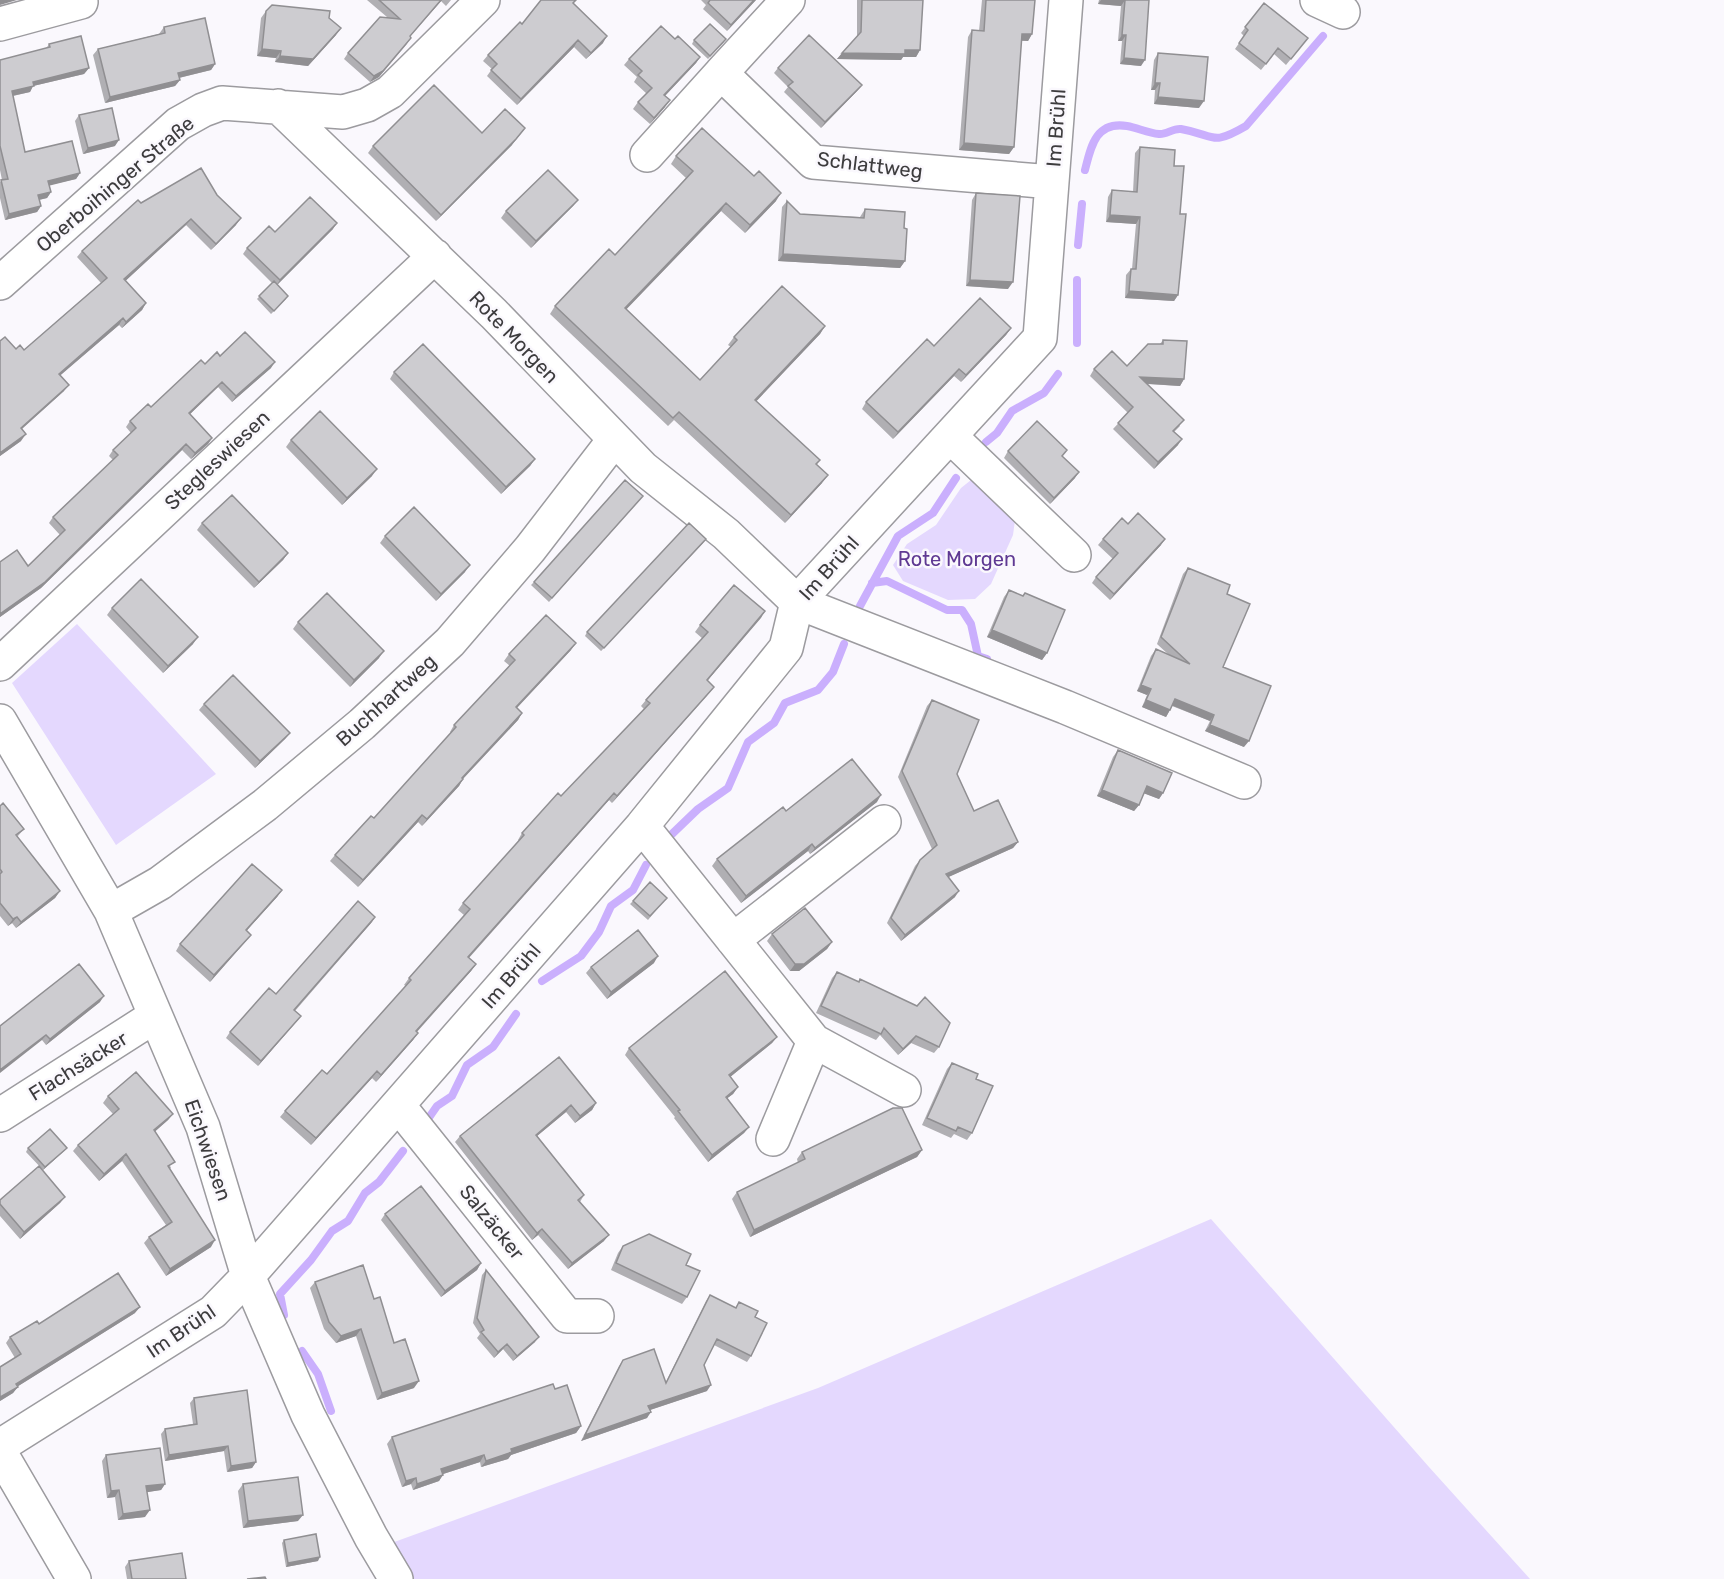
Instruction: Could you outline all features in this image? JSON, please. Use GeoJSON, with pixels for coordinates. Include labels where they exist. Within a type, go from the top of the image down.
{"type":"FeatureCollection","features":[{"type":"Feature","properties":{"kind":"street","name":"Oberboihinger Straße"},"geometry":{"type":"LineString","coordinates":[[4,271],[178,124],[203,110],[222,103],[343,112],[367,105],[390,92],[483,0]]}},
{"type":"Feature","properties":{"kind":"street"},"geometry":{"type":"LineString","coordinates":[[647,154],[788,0]]}},
{"type":"Feature","properties":{"kind":"street","name":"Im Brühl"},"geometry":{"type":"LineString","coordinates":[[0,1446],[213,1312],[248,1276],[642,826],[786,648],[797,602],[1040,338],[1066,0]]}},
{"type":"Feature","properties":{"kind":"street"},"geometry":{"type":"LineString","coordinates":[[0,24],[81,2]]}},
{"type":"Feature","properties":{"kind":"street","name":"Schlattweg"},"geometry":{"type":"LineString","coordinates":[[721,73],[813,162],[1052,182]]}},
{"type":"Feature","properties":{"kind":"street","name":"Rote Morgen"},"geometry":{"type":"LineString","coordinates":[[278,106],[494,314],[643,468],[726,534],[797,602],[1065,707],[1244,782]]}},
{"type":"Feature","properties":{"kind":"street","name":"Stegleswiesen"},"geometry":{"type":"LineString","coordinates":[[0,664],[435,256]]}},
{"type":"Feature","properties":{"kind":"street"},"geometry":{"type":"LineString","coordinates":[[950,436],[1074,555]]}},
{"type":"Feature","properties":{"kind":"street","name":"Buchhartweg"},"geometry":{"type":"LineString","coordinates":[[111,911],[160,882],[265,805],[370,717],[450,642],[530,549],[614,440]]}},
{"type":"Feature","properties":{"kind":"street","name":"Eichwiesen"},"geometry":{"type":"LineString","coordinates":[[2,727],[111,911],[203,1127],[248,1276],[309,1415],[371,1537],[396,1579]]}},
{"type":"Feature","properties":{"kind":"street"},"geometry":{"type":"LineString","coordinates":[[733,940],[884,822]]}},
{"type":"Feature","properties":{"kind":"street"},"geometry":{"type":"LineString","coordinates":[[642,826],[813,1041],[904,1090]]}},
{"type":"Feature","properties":{"kind":"street","name":"Flachsäcker"},"geometry":{"type":"LineString","coordinates":[[0,1115],[155,1016]]}},
{"type":"Feature","properties":{"kind":"street"},"geometry":{"type":"LineString","coordinates":[[773,1139],[813,1041]]}},
{"type":"Feature","properties":{"kind":"street","name":"Salzäcker"},"geometry":{"type":"LineString","coordinates":[[398,1106],[567,1316],[597,1316]]}},
{"type":"Feature","properties":{"kind":"street"},"geometry":{"type":"LineString","coordinates":[[0,1452],[74,1579]]}},
{"type":"Feature","properties":{"kind":"green space","name":"Rote Morgen"},"geometry":{"type":"Polygon","coordinates":[[[976,476],[1016,513],[1013,535],[991,584],[975,599],[948,600],[903,581],[893,565],[907,544],[936,525],[961,488],[976,476]]]}},
{"type":"Feature","properties":{"kind":"green space"},"geometry":{"type":"Polygon","coordinates":[[[77,624],[216,774],[116,845],[12,683],[77,624]]]}},
{"type":"Feature","properties":{"kind":"green space"},"geometry":{"type":"Polygon","coordinates":[[[1211,1219],[1530,1579],[407,1579],[386,1545],[818,1388],[1211,1219]]]}},
{"type":"Feature","properties":{"kind":"building"},"geometry":{"type":"Polygon","coordinates":[[[379,0],[441,0],[383,71],[374,76],[348,53],[380,17],[400,19],[379,0]]]}},
{"type":"Feature","properties":{"kind":"building"},"geometry":{"type":"Polygon","coordinates":[[[541,0],[576,0],[573,3],[607,36],[591,53],[578,40],[521,99],[491,70],[497,64],[488,55],[520,22],[522,24],[541,0]]]}},
{"type":"Feature","properties":{"kind":"building"},"geometry":{"type":"Polygon","coordinates":[[[710,0],[754,0],[731,25],[708,3],[710,0]]]}},
{"type":"Feature","properties":{"kind":"building"},"geometry":{"type":"Polygon","coordinates":[[[862,0],[923,0],[920,50],[905,50],[905,54],[842,53],[861,32],[862,0]]]}},
{"type":"Feature","properties":{"kind":"building"},"geometry":{"type":"Polygon","coordinates":[[[986,0],[1035,0],[1032,34],[1022,34],[1014,147],[964,143],[972,30],[984,31],[986,0]]]}},
{"type":"Feature","properties":{"kind":"building"},"geometry":{"type":"Polygon","coordinates":[[[1125,0],[1149,0],[1145,60],[1124,58],[1126,35],[1122,35],[1125,0]]]}},
{"type":"Feature","properties":{"kind":"building"},"geometry":{"type":"Polygon","coordinates":[[[1264,3],[1308,38],[1291,59],[1278,48],[1266,64],[1239,43],[1248,30],[1245,27],[1264,3]]]}},
{"type":"Feature","properties":{"kind":"building"},"geometry":{"type":"Polygon","coordinates":[[[272,5],[330,11],[329,18],[341,28],[313,59],[280,56],[281,51],[262,49],[266,11],[272,5]]]}},
{"type":"Feature","properties":{"kind":"building"},"geometry":{"type":"Polygon","coordinates":[[[205,18],[215,64],[178,73],[180,80],[110,97],[98,49],[165,33],[164,27],[205,18]]]}},
{"type":"Feature","properties":{"kind":"building"},"geometry":{"type":"Polygon","coordinates":[[[710,24],[726,39],[710,56],[694,40],[710,24]]]}},
{"type":"Feature","properties":{"kind":"building"},"geometry":{"type":"Polygon","coordinates":[[[661,26],[675,39],[678,36],[700,57],[664,95],[670,100],[654,118],[638,102],[652,88],[638,75],[642,71],[629,59],[661,26]]]}},
{"type":"Feature","properties":{"kind":"building"},"geometry":{"type":"Polygon","coordinates":[[[809,35],[862,85],[825,122],[788,86],[793,82],[778,68],[809,35]]]}},
{"type":"Feature","properties":{"kind":"building"},"geometry":{"type":"Polygon","coordinates":[[[81,36],[89,68],[33,82],[34,86],[12,91],[25,152],[72,141],[80,173],[48,181],[51,192],[38,195],[41,206],[9,214],[1,180],[8,179],[0,146],[0,60],[81,36]]]}},
{"type":"Feature","properties":{"kind":"building"},"geometry":{"type":"Polygon","coordinates":[[[1158,53],[1208,57],[1204,101],[1158,97],[1160,83],[1155,83],[1158,53]]]}},
{"type":"Feature","properties":{"kind":"building"},"geometry":{"type":"Polygon","coordinates":[[[434,85],[482,133],[505,109],[525,128],[441,215],[373,146],[434,85]]]}},
{"type":"Feature","properties":{"kind":"building"},"geometry":{"type":"Polygon","coordinates":[[[112,108],[119,140],[88,148],[79,115],[112,108]]]}},
{"type":"Feature","properties":{"kind":"building"},"geometry":{"type":"Polygon","coordinates":[[[702,128],[754,176],[759,171],[781,193],[750,225],[726,203],[625,308],[700,380],[737,340],[734,337],[782,286],[825,326],[755,400],[820,460],[816,464],[828,475],[791,515],[679,412],[673,418],[555,306],[609,249],[615,255],[693,171],[676,156],[702,128]]]}},
{"type":"Feature","properties":{"kind":"building"},"geometry":{"type":"Polygon","coordinates":[[[1140,147],[1175,150],[1174,166],[1184,166],[1180,214],[1186,214],[1178,295],[1129,291],[1131,269],[1136,269],[1140,217],[1110,215],[1112,190],[1137,192],[1140,147]]]}},
{"type":"Feature","properties":{"kind":"building"},"geometry":{"type":"Polygon","coordinates":[[[201,168],[217,195],[241,218],[216,244],[191,219],[124,279],[146,303],[126,322],[123,318],[59,374],[69,385],[21,428],[26,434],[0,453],[0,341],[5,337],[16,349],[20,345],[24,350],[107,278],[82,251],[138,200],[141,203],[201,168]]]}},
{"type":"Feature","properties":{"kind":"building"},"geometry":{"type":"Polygon","coordinates":[[[548,170],[578,200],[536,241],[506,211],[548,170]]]}},
{"type":"Feature","properties":{"kind":"building"},"geometry":{"type":"Polygon","coordinates":[[[976,193],[1020,196],[1013,282],[970,280],[976,193]]]}},
{"type":"Feature","properties":{"kind":"building"},"geometry":{"type":"Polygon","coordinates":[[[310,197],[337,223],[280,280],[247,248],[269,226],[275,232],[310,197]]]}},
{"type":"Feature","properties":{"kind":"building"},"geometry":{"type":"Polygon","coordinates":[[[787,201],[800,214],[864,218],[865,209],[905,212],[904,228],[907,229],[905,261],[783,254],[787,201]]]}},
{"type":"Feature","properties":{"kind":"building"},"geometry":{"type":"Polygon","coordinates":[[[274,281],[288,296],[274,311],[259,296],[274,281]]]}},
{"type":"Feature","properties":{"kind":"building"},"geometry":{"type":"Polygon","coordinates":[[[980,298],[1011,328],[966,375],[959,369],[898,432],[866,402],[927,339],[934,346],[980,298]]]}},
{"type":"Feature","properties":{"kind":"building"},"geometry":{"type":"Polygon","coordinates":[[[245,332],[275,362],[236,396],[222,382],[189,413],[212,438],[195,453],[186,444],[45,582],[0,614],[0,562],[17,550],[28,566],[65,530],[53,517],[118,455],[113,450],[136,428],[130,421],[148,404],[151,407],[201,360],[205,364],[217,352],[220,356],[245,332]]]}},
{"type":"Feature","properties":{"kind":"building"},"geometry":{"type":"Polygon","coordinates":[[[1163,340],[1187,341],[1184,379],[1140,377],[1184,420],[1173,431],[1182,439],[1158,462],[1118,423],[1133,407],[1094,369],[1112,351],[1127,366],[1148,344],[1163,344],[1163,340]]]}},
{"type":"Feature","properties":{"kind":"building"},"geometry":{"type":"Polygon","coordinates":[[[423,344],[535,459],[506,487],[394,372],[423,344]]]}},
{"type":"Feature","properties":{"kind":"building"},"geometry":{"type":"Polygon","coordinates":[[[320,411],[377,469],[347,498],[291,440],[320,411]]]}},
{"type":"Feature","properties":{"kind":"building"},"geometry":{"type":"Polygon","coordinates":[[[1037,421],[1067,450],[1062,456],[1079,472],[1054,498],[1008,451],[1037,421]]]}},
{"type":"Feature","properties":{"kind":"building"},"geometry":{"type":"Polygon","coordinates":[[[625,480],[643,496],[552,598],[534,582],[625,480]]]}},
{"type":"Feature","properties":{"kind":"building"},"geometry":{"type":"Polygon","coordinates":[[[232,495],[288,553],[259,582],[202,523],[232,495]]]}},
{"type":"Feature","properties":{"kind":"building"},"geometry":{"type":"Polygon","coordinates":[[[414,507],[470,565],[441,594],[385,536],[414,507]]]}},
{"type":"Feature","properties":{"kind":"building"},"geometry":{"type":"Polygon","coordinates":[[[1138,513],[1165,539],[1114,594],[1096,577],[1118,553],[1103,539],[1122,518],[1128,524],[1138,513]]]}},
{"type":"Feature","properties":{"kind":"building"},"geometry":{"type":"Polygon","coordinates":[[[689,523],[706,539],[604,648],[587,632],[689,523]]]}},
{"type":"Feature","properties":{"kind":"building"},"geometry":{"type":"Polygon","coordinates":[[[1188,568],[1230,585],[1227,594],[1250,604],[1223,667],[1271,686],[1249,741],[1210,725],[1214,715],[1175,699],[1170,710],[1146,700],[1151,689],[1141,685],[1156,649],[1190,664],[1161,637],[1188,568]]]}},
{"type":"Feature","properties":{"kind":"building"},"geometry":{"type":"Polygon","coordinates":[[[141,579],[198,637],[168,666],[112,608],[141,579]]]}},
{"type":"Feature","properties":{"kind":"building"},"geometry":{"type":"Polygon","coordinates":[[[734,585],[765,611],[707,680],[714,687],[617,796],[614,793],[468,957],[476,964],[416,1031],[418,1033],[381,1075],[377,1071],[316,1138],[285,1111],[322,1070],[327,1074],[411,980],[409,978],[470,909],[463,903],[524,835],[522,833],[558,793],[561,796],[650,703],[646,700],[708,632],[700,625],[734,585]]]}},
{"type":"Feature","properties":{"kind":"building"},"geometry":{"type":"Polygon","coordinates":[[[1009,590],[1023,596],[1025,593],[1065,610],[1047,653],[992,630],[1009,590]]]}},
{"type":"Feature","properties":{"kind":"building"},"geometry":{"type":"Polygon","coordinates":[[[327,593],[384,651],[354,680],[298,622],[327,593]]]}},
{"type":"Feature","properties":{"kind":"building"},"geometry":{"type":"Polygon","coordinates":[[[546,615],[576,643],[516,707],[522,713],[463,779],[427,819],[422,815],[363,880],[335,855],[371,816],[374,818],[456,727],[454,725],[515,660],[509,654],[546,615]]]}},
{"type":"Feature","properties":{"kind":"building"},"geometry":{"type":"Polygon","coordinates":[[[233,675],[290,733],[260,761],[204,704],[233,675]]]}},
{"type":"Feature","properties":{"kind":"building"},"geometry":{"type":"Polygon","coordinates":[[[932,700],[979,720],[957,774],[974,811],[998,800],[1018,842],[946,874],[959,891],[905,935],[891,918],[920,860],[937,845],[902,771],[932,700]]]}},
{"type":"Feature","properties":{"kind":"building"},"geometry":{"type":"Polygon","coordinates":[[[1118,750],[1172,773],[1163,793],[1147,786],[1139,805],[1102,790],[1118,750]]]}},
{"type":"Feature","properties":{"kind":"building"},"geometry":{"type":"Polygon","coordinates":[[[852,759],[881,795],[815,848],[812,844],[746,896],[717,859],[783,807],[786,811],[852,759]]]}},
{"type":"Feature","properties":{"kind":"building"},"geometry":{"type":"Polygon","coordinates":[[[3,803],[24,829],[16,835],[60,891],[21,922],[17,917],[13,919],[0,903],[0,874],[2,872],[0,869],[0,806],[3,803]]]}},
{"type":"Feature","properties":{"kind":"building"},"geometry":{"type":"Polygon","coordinates":[[[252,864],[282,890],[246,930],[251,935],[214,975],[180,944],[252,864]]]}},
{"type":"Feature","properties":{"kind":"building"},"geometry":{"type":"Polygon","coordinates":[[[650,882],[667,898],[650,916],[633,901],[650,882]]]}},
{"type":"Feature","properties":{"kind":"building"},"geometry":{"type":"Polygon","coordinates":[[[358,901],[375,917],[294,1010],[301,1016],[261,1061],[230,1032],[269,988],[276,994],[358,901]]]}},
{"type":"Feature","properties":{"kind":"building"},"geometry":{"type":"Polygon","coordinates":[[[805,908],[832,942],[804,964],[795,964],[772,934],[805,908]]]}},
{"type":"Feature","properties":{"kind":"building"},"geometry":{"type":"Polygon","coordinates":[[[638,930],[658,956],[611,992],[591,967],[638,930]]]}},
{"type":"Feature","properties":{"kind":"building"},"geometry":{"type":"Polygon","coordinates":[[[79,964],[104,996],[50,1039],[46,1035],[0,1070],[0,1026],[79,964]]]}},
{"type":"Feature","properties":{"kind":"building"},"geometry":{"type":"Polygon","coordinates":[[[725,971],[777,1037],[729,1075],[738,1087],[726,1097],[749,1127],[712,1155],[678,1111],[680,1110],[629,1048],[725,971]]]}},
{"type":"Feature","properties":{"kind":"building"},"geometry":{"type":"Polygon","coordinates":[[[837,972],[859,982],[860,979],[917,1006],[925,997],[950,1023],[939,1047],[916,1036],[903,1049],[884,1028],[881,1034],[821,1006],[837,972]]]}},
{"type":"Feature","properties":{"kind":"building"},"geometry":{"type":"Polygon","coordinates":[[[559,1057],[596,1103],[580,1116],[571,1105],[536,1135],[584,1195],[578,1200],[609,1235],[572,1263],[542,1229],[537,1233],[460,1136],[559,1057]]]}},
{"type":"Feature","properties":{"kind":"building"},"geometry":{"type":"Polygon","coordinates":[[[952,1063],[978,1074],[976,1079],[993,1086],[972,1133],[958,1127],[956,1131],[927,1118],[952,1063]]]}},
{"type":"Feature","properties":{"kind":"building"},"geometry":{"type":"Polygon","coordinates":[[[136,1072],[173,1114],[154,1130],[175,1162],[168,1166],[215,1240],[170,1269],[149,1237],[172,1222],[126,1154],[104,1174],[78,1145],[119,1109],[108,1096],[136,1072]]]}},
{"type":"Feature","properties":{"kind":"building"},"geometry":{"type":"Polygon","coordinates":[[[893,1108],[902,1108],[922,1150],[754,1230],[737,1192],[805,1159],[802,1152],[893,1108]]]}},
{"type":"Feature","properties":{"kind":"building"},"geometry":{"type":"Polygon","coordinates":[[[50,1129],[67,1148],[45,1167],[28,1148],[50,1129]]]}},
{"type":"Feature","properties":{"kind":"building"},"geometry":{"type":"Polygon","coordinates":[[[39,1166],[65,1197],[24,1232],[0,1204],[0,1200],[39,1166]]]}},
{"type":"Feature","properties":{"kind":"building"},"geometry":{"type":"Polygon","coordinates":[[[421,1186],[481,1263],[445,1291],[385,1214],[421,1186]]]}},
{"type":"Feature","properties":{"kind":"building"},"geometry":{"type":"Polygon","coordinates":[[[649,1234],[691,1254],[686,1265],[700,1271],[687,1297],[616,1263],[623,1246],[649,1234]]]}},
{"type":"Feature","properties":{"kind":"building"},"geometry":{"type":"Polygon","coordinates":[[[363,1265],[374,1299],[380,1297],[394,1343],[405,1339],[419,1381],[382,1393],[361,1329],[341,1336],[329,1322],[315,1282],[363,1265]]]}},
{"type":"Feature","properties":{"kind":"building"},"geometry":{"type":"Polygon","coordinates":[[[486,1270],[539,1337],[517,1356],[507,1344],[498,1352],[481,1332],[484,1330],[477,1318],[486,1270]]]}},
{"type":"Feature","properties":{"kind":"building"},"geometry":{"type":"Polygon","coordinates":[[[118,1273],[140,1307],[16,1384],[18,1387],[0,1397],[0,1367],[21,1354],[10,1337],[37,1321],[39,1324],[118,1273]]]}},
{"type":"Feature","properties":{"kind":"building"},"geometry":{"type":"Polygon","coordinates":[[[710,1295],[736,1308],[739,1302],[758,1311],[755,1317],[767,1323],[751,1356],[717,1339],[704,1365],[711,1385],[648,1406],[651,1412],[585,1435],[623,1360],[654,1349],[666,1383],[710,1295]]]}},
{"type":"Feature","properties":{"kind":"building"},"geometry":{"type":"Polygon","coordinates":[[[553,1384],[555,1389],[567,1385],[581,1426],[511,1449],[512,1452],[486,1461],[484,1455],[441,1469],[443,1475],[417,1484],[416,1478],[406,1481],[392,1437],[553,1384]]]}},
{"type":"Feature","properties":{"kind":"building"},"geometry":{"type":"Polygon","coordinates":[[[247,1390],[256,1462],[231,1466],[228,1446],[169,1455],[165,1429],[197,1424],[194,1398],[247,1390]]]}},
{"type":"Feature","properties":{"kind":"building"},"geometry":{"type":"Polygon","coordinates":[[[160,1448],[165,1484],[146,1486],[150,1510],[123,1514],[119,1490],[111,1491],[106,1455],[160,1448]]]}},
{"type":"Feature","properties":{"kind":"building"},"geometry":{"type":"Polygon","coordinates":[[[298,1477],[303,1515],[248,1521],[243,1484],[298,1477]]]}},
{"type":"Feature","properties":{"kind":"building"},"geometry":{"type":"Polygon","coordinates":[[[316,1534],[320,1557],[288,1563],[284,1540],[316,1534]]]}},
{"type":"Feature","properties":{"kind":"building"},"geometry":{"type":"Polygon","coordinates":[[[182,1553],[186,1579],[132,1579],[129,1561],[182,1553]]]}},
{"type":"Feature","properties":{"kind":"waterway"},"geometry":{"type":"LineString","coordinates":[[1085,170],[1093,144],[1102,131],[1108,127],[1127,126],[1159,134],[1181,129],[1219,138],[1246,126],[1323,36]]}},
{"type":"Feature","properties":{"kind":"waterway"},"geometry":{"type":"LineString","coordinates":[[1078,245],[1082,204]]}},
{"type":"Feature","properties":{"kind":"waterway"},"geometry":{"type":"LineString","coordinates":[[1077,280],[1077,343]]}},
{"type":"Feature","properties":{"kind":"waterway"},"geometry":{"type":"LineString","coordinates":[[986,442],[997,433],[1012,411],[1044,393],[1058,374]]}},
{"type":"Feature","properties":{"kind":"waterway"},"geometry":{"type":"LineString","coordinates":[[860,606],[898,536],[933,513],[956,478]]}},
{"type":"Feature","properties":{"kind":"waterway"},"geometry":{"type":"LineString","coordinates":[[872,583],[887,581],[947,610],[962,610],[971,624],[978,656],[987,659]]}},
{"type":"Feature","properties":{"kind":"waterway"},"geometry":{"type":"LineString","coordinates":[[672,834],[698,809],[728,788],[748,742],[774,723],[785,703],[818,690],[833,672],[844,644]]}},
{"type":"Feature","properties":{"kind":"waterway"},"geometry":{"type":"LineString","coordinates":[[542,981],[581,956],[599,932],[611,906],[633,890],[646,865]]}},
{"type":"Feature","properties":{"kind":"waterway"},"geometry":{"type":"LineString","coordinates":[[428,1119],[437,1106],[452,1096],[467,1065],[493,1047],[516,1014]]}},
{"type":"Feature","properties":{"kind":"waterway"},"geometry":{"type":"LineString","coordinates":[[284,1315],[280,1294],[311,1260],[332,1231],[348,1221],[365,1193],[379,1182],[403,1151]]}},
{"type":"Feature","properties":{"kind":"waterway"},"geometry":{"type":"LineString","coordinates":[[302,1351],[318,1374],[331,1411]]}}]}
